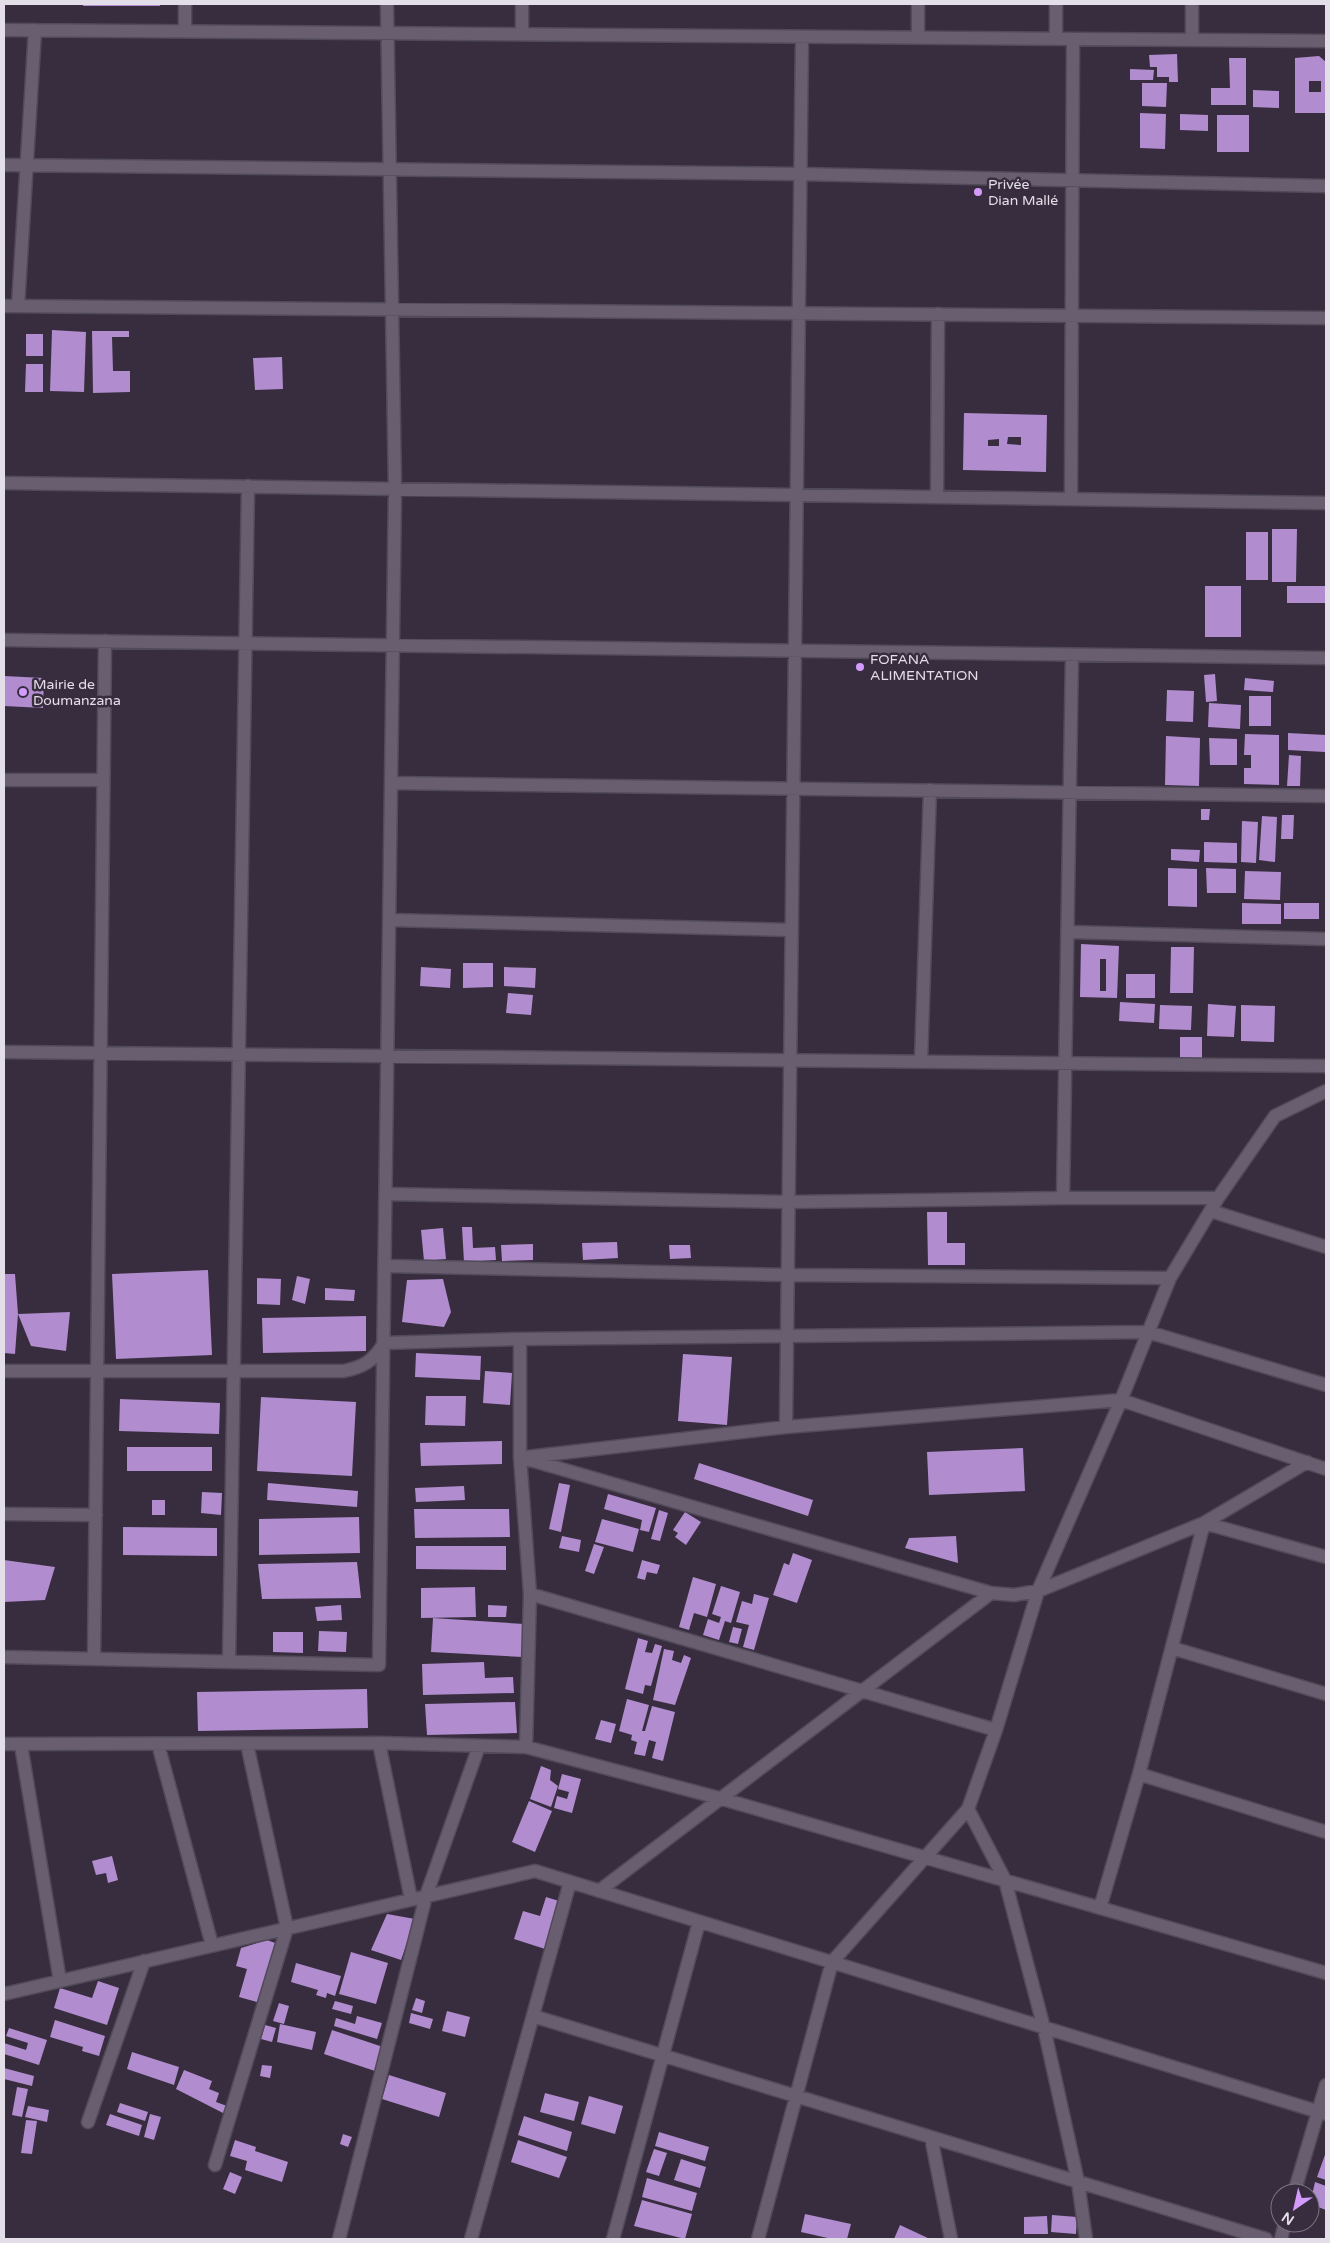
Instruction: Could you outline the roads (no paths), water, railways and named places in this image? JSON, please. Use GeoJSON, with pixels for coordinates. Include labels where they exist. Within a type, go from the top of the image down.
{"type":"FeatureCollection","features":[{"type":"Feature","properties":{"kind":"street"},"geometry":{"type":"LineString","coordinates":[[185,4],[185,31]]}},
{"type":"Feature","properties":{"kind":"street"},"geometry":{"type":"LineString","coordinates":[[4,1657],[379,1665],[395,489],[387,4]]}},
{"type":"Feature","properties":{"kind":"street"},"geometry":{"type":"LineString","coordinates":[[522,4],[522,34]]}},
{"type":"Feature","properties":{"kind":"street"},"geometry":{"type":"LineString","coordinates":[[918,4],[918,37]]}},
{"type":"Feature","properties":{"kind":"street"},"geometry":{"type":"LineString","coordinates":[[1056,4],[1056,38]]}},
{"type":"Feature","properties":{"kind":"street"},"geometry":{"type":"LineString","coordinates":[[1192,4],[1192,40]]}},
{"type":"Feature","properties":{"kind":"street"},"geometry":{"type":"LineString","coordinates":[[4,30],[1326,41]]}},
{"type":"Feature","properties":{"kind":"street"},"geometry":{"type":"LineString","coordinates":[[18,306],[35,30]]}},
{"type":"Feature","properties":{"kind":"street"},"geometry":{"type":"LineString","coordinates":[[786,1427],[802,36]]}},
{"type":"Feature","properties":{"kind":"street"},"geometry":{"type":"LineString","coordinates":[[1071,499],[1073,39]]}},
{"type":"Feature","properties":{"kind":"street"},"geometry":{"type":"LineString","coordinates":[[4,165],[800,174],[1326,186]]}},
{"type":"Feature","properties":{"kind":"street"},"geometry":{"type":"LineString","coordinates":[[4,306],[1326,318]]}},
{"type":"Feature","properties":{"kind":"street"},"geometry":{"type":"LineString","coordinates":[[937,497],[938,314]]}},
{"type":"Feature","properties":{"kind":"street"},"geometry":{"type":"LineString","coordinates":[[4,482],[1326,503]]}},
{"type":"Feature","properties":{"kind":"street"},"geometry":{"type":"LineString","coordinates":[[229,1662],[248,486]]}},
{"type":"Feature","properties":{"kind":"street"},"geometry":{"type":"LineString","coordinates":[[4,640],[1326,658]]}},
{"type":"Feature","properties":{"kind":"street"},"geometry":{"type":"LineString","coordinates":[[94,1659],[104,642]]}},
{"type":"Feature","properties":{"kind":"street"},"geometry":{"type":"LineString","coordinates":[[1063,1198],[1072,655]]}},
{"type":"Feature","properties":{"kind":"street"},"geometry":{"type":"LineString","coordinates":[[4,780],[103,780]]}},
{"type":"Feature","properties":{"kind":"street"},"geometry":{"type":"LineString","coordinates":[[391,783],[1326,796]]}},
{"type":"Feature","properties":{"kind":"street"},"geometry":{"type":"LineString","coordinates":[[921,1062],[930,790]]}},
{"type":"Feature","properties":{"kind":"street"},"geometry":{"type":"LineString","coordinates":[[390,920],[792,930]]}},
{"type":"Feature","properties":{"kind":"street"},"geometry":{"type":"LineString","coordinates":[[1068,932],[1326,939]]}},
{"type":"Feature","properties":{"kind":"street"},"geometry":{"type":"LineString","coordinates":[[4,1052],[1326,1066]]}},
{"type":"Feature","properties":{"kind":"street"},"geometry":{"type":"LineString","coordinates":[[758,2239],[832,1962],[968,1810],[996,1730],[1038,1591],[1121,1400],[1170,1278],[1218,1198],[1276,1116],[1326,1091]]}},
{"type":"Feature","properties":{"kind":"street"},"geometry":{"type":"LineString","coordinates":[[386,1194],[788,1202],[1218,1198]]}},
{"type":"Feature","properties":{"kind":"street"},"geometry":{"type":"LineString","coordinates":[[1211,1211],[1326,1246]]}},
{"type":"Feature","properties":{"kind":"street"},"geometry":{"type":"LineString","coordinates":[[384,1266],[788,1275],[1170,1278]]}},
{"type":"Feature","properties":{"kind":"street"},"geometry":{"type":"LineString","coordinates":[[384,1343],[520,1338],[1148,1332],[1326,1385]]}},
{"type":"Feature","properties":{"kind":"street"},"geometry":{"type":"LineString","coordinates":[[520,1338],[520,1457],[530,1594],[526,1747]]}},
{"type":"Feature","properties":{"kind":"street"},"geometry":{"type":"LineString","coordinates":[[4,1371],[234,1372],[353,1369],[361,1367],[372,1360],[384,1343]]}},
{"type":"Feature","properties":{"kind":"street"},"geometry":{"type":"LineString","coordinates":[[520,1457],[786,1427],[1121,1400],[1326,1469]]}},
{"type":"Feature","properties":{"kind":"street"},"geometry":{"type":"LineString","coordinates":[[520,1457],[991,1593],[1014,1595],[1038,1591],[1204,1524],[1307,1462]]}},
{"type":"Feature","properties":{"kind":"street"},"geometry":{"type":"LineString","coordinates":[[4,1514],[96,1515]]}},
{"type":"Feature","properties":{"kind":"street"},"geometry":{"type":"LineString","coordinates":[[1204,1524],[1326,1557]]}},
{"type":"Feature","properties":{"kind":"street"},"geometry":{"type":"LineString","coordinates":[[1100,1908],[1139,1774],[1204,1524]]}},
{"type":"Feature","properties":{"kind":"street"},"geometry":{"type":"LineString","coordinates":[[599,1891],[991,1593]]}},
{"type":"Feature","properties":{"kind":"street"},"geometry":{"type":"LineString","coordinates":[[530,1594],[996,1730]]}},
{"type":"Feature","properties":{"kind":"street"},"geometry":{"type":"LineString","coordinates":[[1172,1648],[1326,1694]]}},
{"type":"Feature","properties":{"kind":"street"},"geometry":{"type":"LineString","coordinates":[[378,1743],[412,1899]]}},
{"type":"Feature","properties":{"kind":"street"},"geometry":{"type":"LineString","coordinates":[[4,1744],[378,1743],[526,1747],[719,1798],[1326,1973]]}},
{"type":"Feature","properties":{"kind":"street"},"geometry":{"type":"LineString","coordinates":[[158,1744],[212,1945]]}},
{"type":"Feature","properties":{"kind":"street"},"geometry":{"type":"LineString","coordinates":[[214,2165],[287,1928],[247,1744]]}},
{"type":"Feature","properties":{"kind":"street"},"geometry":{"type":"LineString","coordinates":[[21,1745],[60,1981]]}},
{"type":"Feature","properties":{"kind":"street"},"geometry":{"type":"LineString","coordinates":[[339,2239],[426,1896],[479,1746]]}},
{"type":"Feature","properties":{"kind":"street"},"geometry":{"type":"LineString","coordinates":[[1139,1774],[1326,1832]]}},
{"type":"Feature","properties":{"kind":"street"},"geometry":{"type":"LineString","coordinates":[[968,1810],[1005,1880],[1044,2028],[1078,2182],[1086,2239]]}},
{"type":"Feature","properties":{"kind":"street"},"geometry":{"type":"LineString","coordinates":[[4,1994],[535,1871],[1322,2113]]}},
{"type":"Feature","properties":{"kind":"street"},"geometry":{"type":"LineString","coordinates":[[471,2239],[570,1882]]}},
{"type":"Feature","properties":{"kind":"street"},"geometry":{"type":"LineString","coordinates":[[612,2239],[699,1922]]}},
{"type":"Feature","properties":{"kind":"street"},"geometry":{"type":"LineString","coordinates":[[88,2122],[144,1961]]}},
{"type":"Feature","properties":{"kind":"street"},"geometry":{"type":"LineString","coordinates":[[533,2016],[1266,2239]]}},
{"type":"Feature","properties":{"kind":"street"},"geometry":{"type":"LineString","coordinates":[[1298,2183],[1322,2113],[1326,2085]]}},
{"type":"Feature","properties":{"kind":"street"},"geometry":{"type":"LineString","coordinates":[[932,2137],[951,2239]]}},
{"type":"Feature","properties":{"kind":"place","name":"Privée Dian Mallé"},"geometry":{"type":"Point","coordinates":[978,192]}},
{"type":"Feature","properties":{"kind":"place","name":"FOFANA ALIMENTATION"},"geometry":{"type":"Point","coordinates":[860,667]}},
{"type":"Feature","properties":{"kind":"place","name":"Mairie de Doumanzana"},"geometry":{"type":"Point","coordinates":[23,692]}}]}
